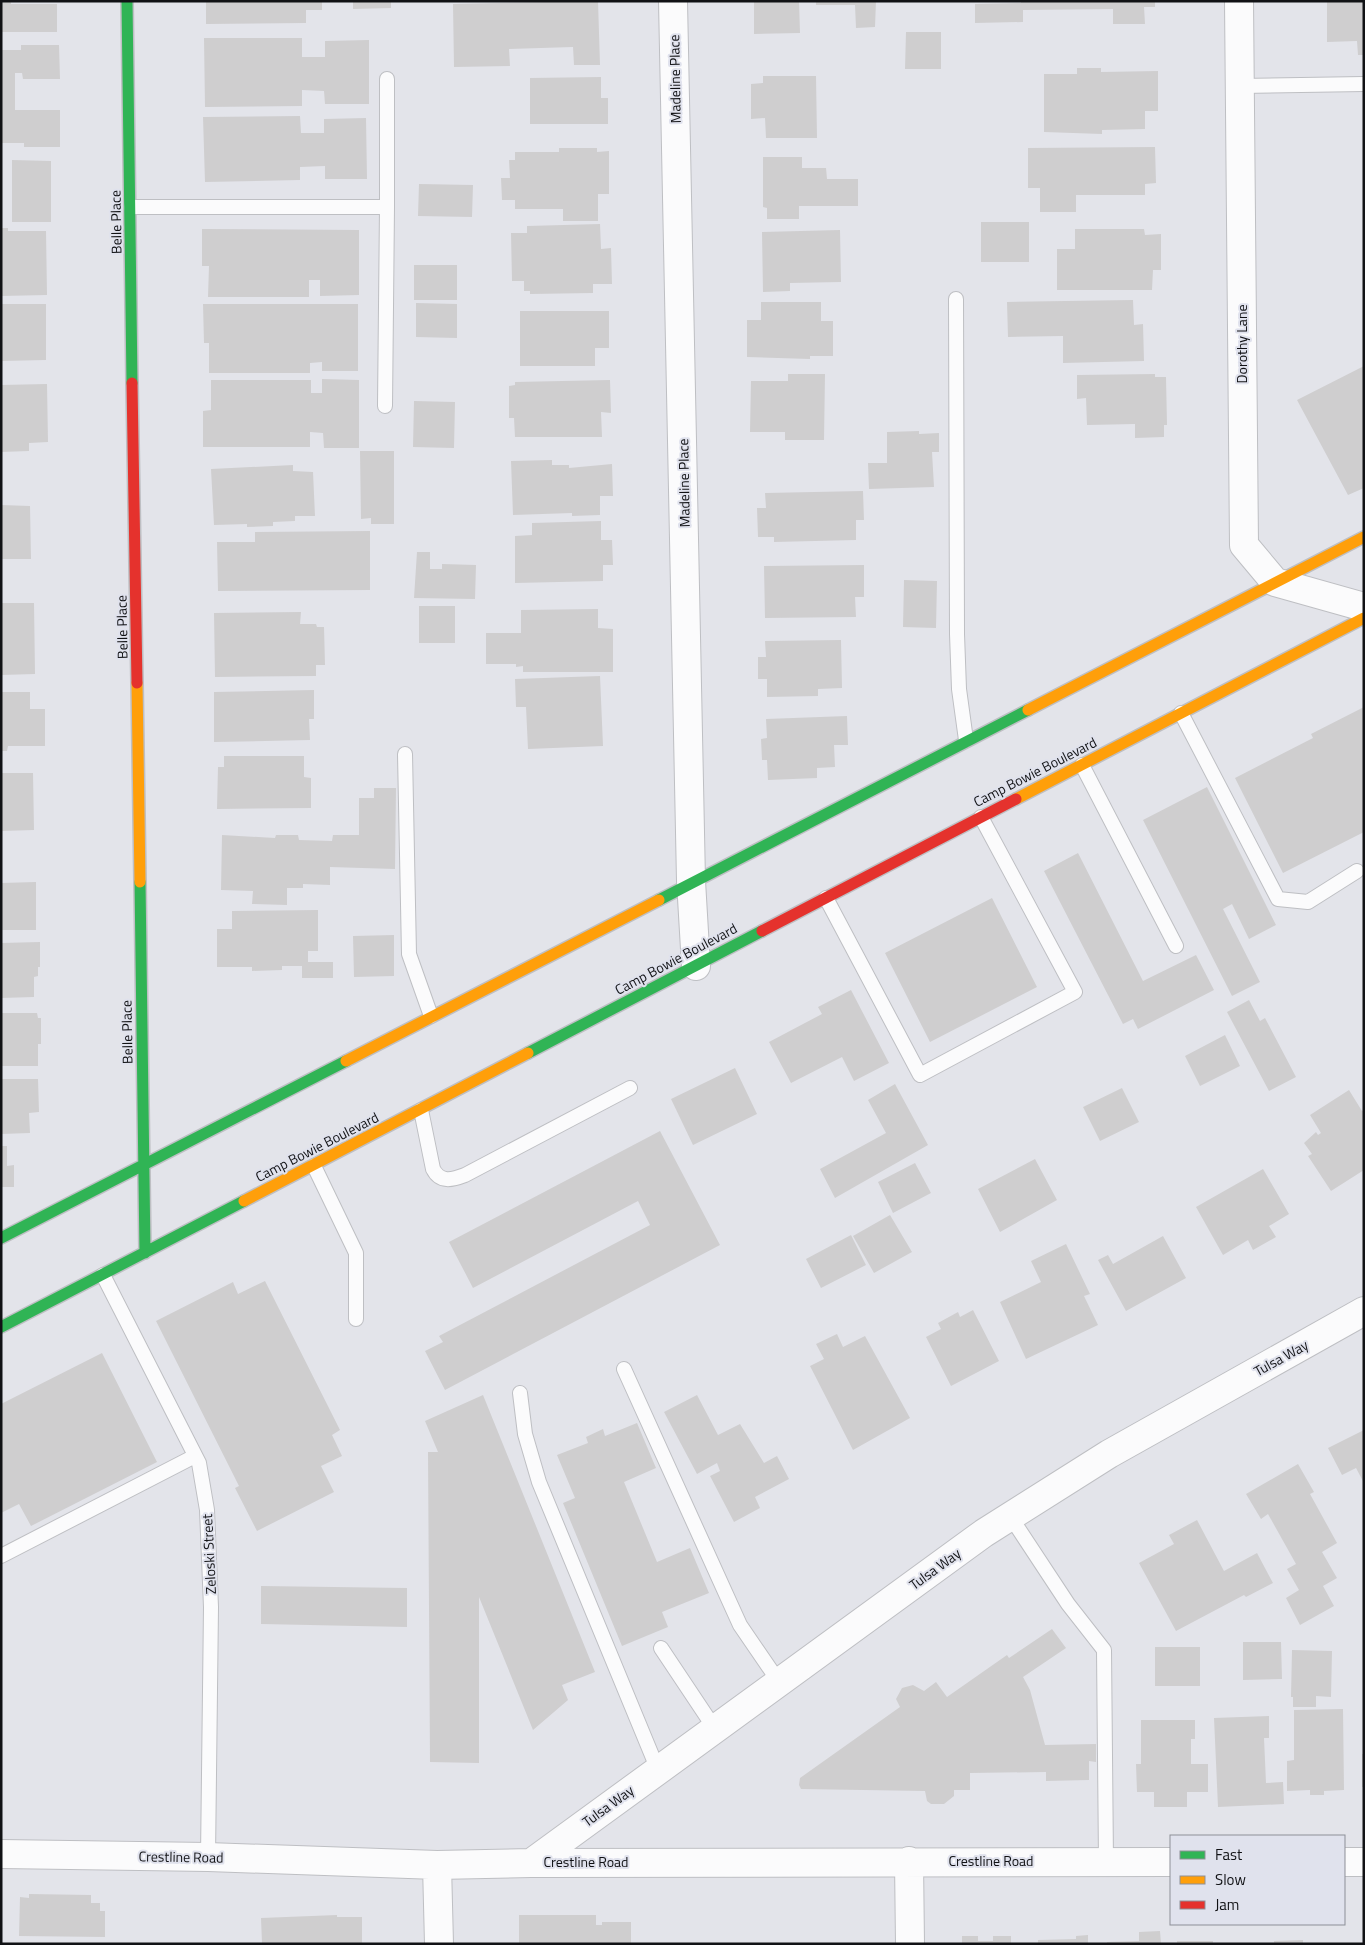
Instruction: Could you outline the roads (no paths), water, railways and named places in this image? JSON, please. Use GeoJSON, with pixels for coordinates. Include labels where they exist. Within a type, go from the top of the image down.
{"type":"FeatureCollection","features":[{"type":"Feature","properties":{"kind":"main road","name":"Belle Place"},"geometry":{"type":"LineString","coordinates":[[128,1],[145,1253]]}},
{"type":"Feature","properties":{"kind":"main road"},"geometry":{"type":"LineString","coordinates":[[1,1238],[691,881],[1364,537]]}},
{"type":"Feature","properties":{"kind":"main road","name":"Camp Bowie Boulevard"},"geometry":{"type":"LineString","coordinates":[[1,1327],[314,1166],[1364,618]]}},
{"type":"Feature","properties":{"kind":"street","name":"Madeline Place"},"geometry":{"type":"LineString","coordinates":[[673,1],[691,881],[696,966]]}},
{"type":"Feature","properties":{"kind":"street","name":"Dorothy Lane"},"geometry":{"type":"LineString","coordinates":[[1239,1],[1244,545],[1275,582]]}},
{"type":"Feature","properties":{"kind":"street"},"geometry":{"type":"LineString","coordinates":[[1275,582],[1364,608]]}},
{"type":"Feature","properties":{"kind":"street","name":"Tulsa Way"},"geometry":{"type":"LineString","coordinates":[[531,1862],[1010,1516],[1109,1454],[1364,1311]]}},
{"type":"Feature","properties":{"kind":"street","name":"Crestline Road"},"geometry":{"type":"LineString","coordinates":[[1,1854],[208,1857],[437,1865],[531,1862],[1170,1862]]}},
{"type":"Feature","properties":{"kind":"street"},"geometry":{"type":"LineString","coordinates":[[909,1861],[910,1944]]}},
{"type":"Feature","properties":{"kind":"street"},"geometry":{"type":"LineString","coordinates":[[1345,1862],[1364,1862]]}},
{"type":"Feature","properties":{"kind":"street"},"geometry":{"type":"LineString","coordinates":[[437,1865],[439,1944]]}},
{"type":"Feature","properties":{"kind":"lane"},"geometry":{"type":"LineString","coordinates":[[384,406],[387,79]]}},
{"type":"Feature","properties":{"kind":"lane"},"geometry":{"type":"LineString","coordinates":[[1240,86],[1364,84]]}},
{"type":"Feature","properties":{"kind":"lane"},"geometry":{"type":"LineString","coordinates":[[131,207],[387,207]]}},
{"type":"Feature","properties":{"kind":"lane"},"geometry":{"type":"LineString","coordinates":[[956,299],[957,634],[959,689],[966,740]]}},
{"type":"Feature","properties":{"kind":"lane"},"geometry":{"type":"LineString","coordinates":[[1181,713],[1278,899],[1308,902],[1357,871]]}},
{"type":"Feature","properties":{"kind":"lane"},"geometry":{"type":"LineString","coordinates":[[405,754],[409,954],[431,1016]]}},
{"type":"Feature","properties":{"kind":"lane"},"geometry":{"type":"LineString","coordinates":[[1082,765],[1176,946]]}},
{"type":"Feature","properties":{"kind":"lane"},"geometry":{"type":"LineString","coordinates":[[826,898],[920,1075],[1075,992],[981,817]]}},
{"type":"Feature","properties":{"kind":"lane"},"geometry":{"type":"LineString","coordinates":[[421,1110],[432,1169],[442,1179],[451,1180],[465,1175],[630,1088]]}},
{"type":"Feature","properties":{"kind":"lane"},"geometry":{"type":"LineString","coordinates":[[314,1166],[356,1253],[356,1319]]}},
{"type":"Feature","properties":{"kind":"lane","name":"Zeloski Street"},"geometry":{"type":"LineString","coordinates":[[103,1275],[199,1463],[207,1510],[211,1607],[208,1857]]}},
{"type":"Feature","properties":{"kind":"lane"},"geometry":{"type":"LineString","coordinates":[[624,1369],[740,1625],[779,1682]]}},
{"type":"Feature","properties":{"kind":"lane"},"geometry":{"type":"LineString","coordinates":[[520,1394],[525,1434],[539,1482],[658,1770]]}},
{"type":"Feature","properties":{"kind":"lane"},"geometry":{"type":"LineString","coordinates":[[1,1556],[195,1456]]}},
{"type":"Feature","properties":{"kind":"lane"},"geometry":{"type":"LineString","coordinates":[[1010,1516],[1068,1604],[1104,1650],[1106,1861]]}},
{"type":"Feature","properties":{"kind":"lane"},"geometry":{"type":"LineString","coordinates":[[661,1648],[715,1729]]}}]}
